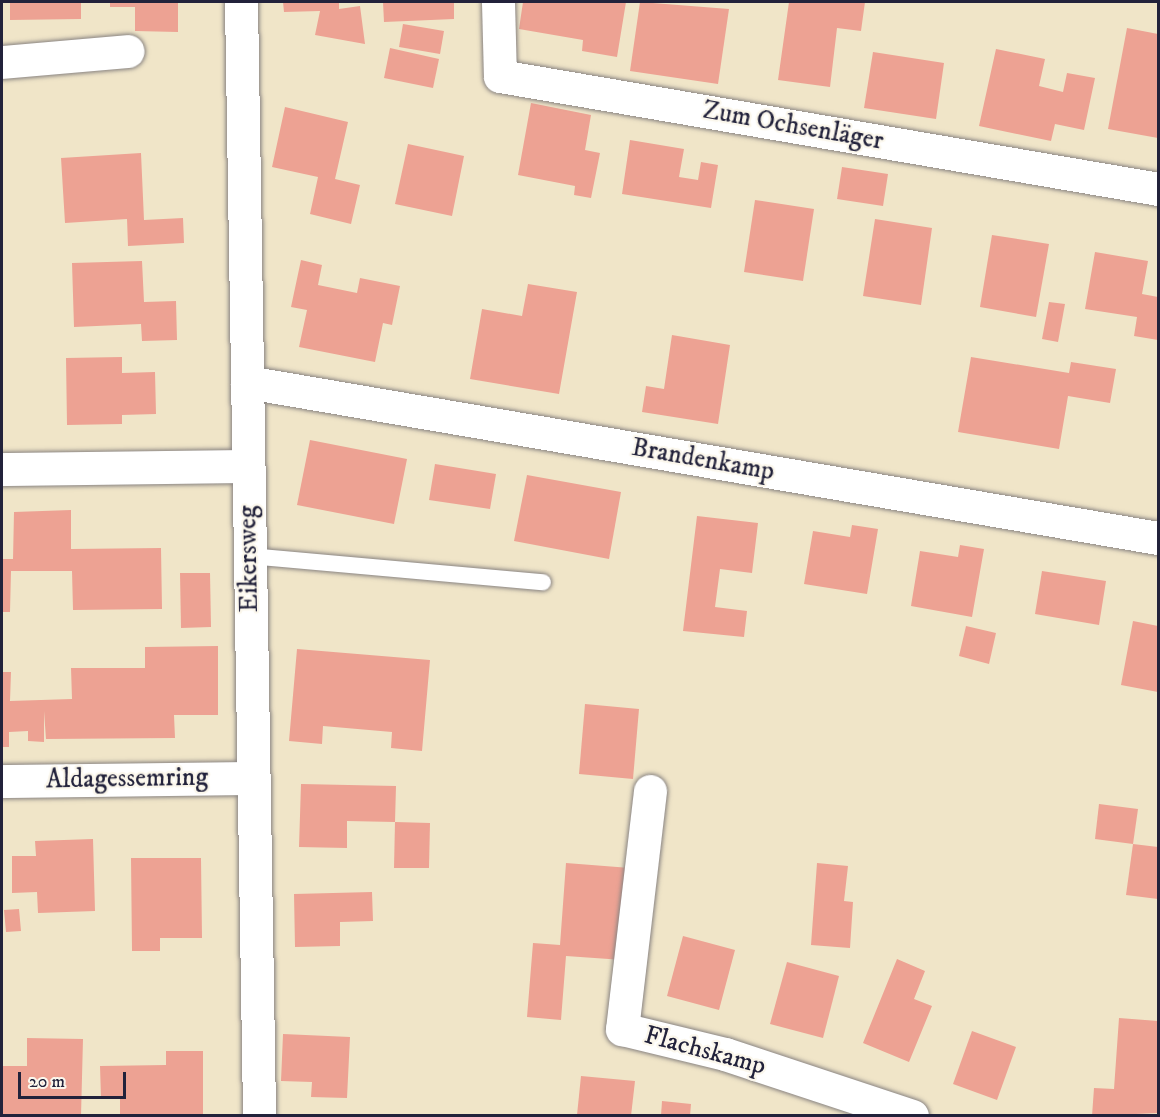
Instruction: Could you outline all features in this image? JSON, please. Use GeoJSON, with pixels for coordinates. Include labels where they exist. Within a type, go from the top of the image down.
{"type":"FeatureCollection","features":[{"type":"Feature","properties":{"kind":"street","name":"Eikersweg"},"geometry":{"type":"LineString","coordinates":[[241,2],[260,1116]]}},
{"type":"Feature","properties":{"kind":"street","name":"Zum Ochsenläger"},"geometry":{"type":"LineString","coordinates":[[498,2],[501,76],[1158,189]]}},
{"type":"Feature","properties":{"kind":"street"},"geometry":{"type":"LineString","coordinates":[[2,63],[128,51]]}},
{"type":"Feature","properties":{"kind":"street","name":"Brandenkamp"},"geometry":{"type":"LineString","coordinates":[[248,382],[1158,538]]}},
{"type":"Feature","properties":{"kind":"street"},"geometry":{"type":"LineString","coordinates":[[2,469],[248,466]]}},
{"type":"Feature","properties":{"kind":"street","name":"Aldagessemring"},"geometry":{"type":"LineString","coordinates":[[2,781],[253,778]]}},
{"type":"Feature","properties":{"kind":"street","name":"Flachskamp"},"geometry":{"type":"LineString","coordinates":[[650,791],[622,1029],[725,1054],[912,1116]]}},
{"type":"Feature","properties":{"kind":"lane"},"geometry":{"type":"LineString","coordinates":[[249,556],[543,582]]}},
{"type":"Feature","properties":{"kind":"building"},"geometry":{"type":"Polygon","coordinates":[[[10,2],[81,2],[81,19],[10,20],[10,2]]]}},
{"type":"Feature","properties":{"kind":"building"},"geometry":{"type":"Polygon","coordinates":[[[110,2],[178,2],[178,32],[135,31],[135,7],[110,7],[110,2]]]}},
{"type":"Feature","properties":{"kind":"building"},"geometry":{"type":"Polygon","coordinates":[[[283,2],[339,2],[339,9],[360,6],[365,44],[315,35],[320,11],[284,12],[283,2]]]}},
{"type":"Feature","properties":{"kind":"building"},"geometry":{"type":"Polygon","coordinates":[[[383,2],[454,2],[454,19],[384,22],[383,2]]]}},
{"type":"Feature","properties":{"kind":"building"},"geometry":{"type":"Polygon","coordinates":[[[523,2],[626,2],[617,57],[582,51],[583,40],[519,29],[523,2]]]}},
{"type":"Feature","properties":{"kind":"building"},"geometry":{"type":"Polygon","coordinates":[[[640,2],[729,9],[718,84],[630,71],[640,2]]]}},
{"type":"Feature","properties":{"kind":"building"},"geometry":{"type":"Polygon","coordinates":[[[789,2],[865,2],[861,31],[837,28],[830,87],[778,80],[789,2]]]}},
{"type":"Feature","properties":{"kind":"building"},"geometry":{"type":"Polygon","coordinates":[[[403,24],[444,31],[440,54],[399,47],[403,24]]]}},
{"type":"Feature","properties":{"kind":"building"},"geometry":{"type":"Polygon","coordinates":[[[1127,28],[1158,34],[1158,138],[1108,129],[1127,28]]]}},
{"type":"Feature","properties":{"kind":"building"},"geometry":{"type":"Polygon","coordinates":[[[390,48],[439,59],[433,88],[384,78],[390,48]]]}},
{"type":"Feature","properties":{"kind":"building"},"geometry":{"type":"Polygon","coordinates":[[[996,49],[1045,59],[1039,86],[1063,92],[1067,73],[1095,78],[1084,130],[1055,124],[1051,141],[979,126],[996,49]]]}},
{"type":"Feature","properties":{"kind":"building"},"geometry":{"type":"Polygon","coordinates":[[[873,52],[944,63],[936,119],[864,108],[873,52]]]}},
{"type":"Feature","properties":{"kind":"building"},"geometry":{"type":"Polygon","coordinates":[[[531,103],[591,115],[585,150],[600,153],[591,198],[574,195],[575,186],[518,175],[531,103]]]}},
{"type":"Feature","properties":{"kind":"building"},"geometry":{"type":"Polygon","coordinates":[[[285,107],[348,122],[335,179],[360,185],[351,224],[310,214],[318,177],[272,167],[285,107]]]}},
{"type":"Feature","properties":{"kind":"building"},"geometry":{"type":"Polygon","coordinates":[[[630,140],[684,149],[679,177],[698,180],[701,162],[718,165],[711,208],[622,194],[630,140]]]}},
{"type":"Feature","properties":{"kind":"building"},"geometry":{"type":"Polygon","coordinates":[[[408,144],[464,156],[452,216],[395,204],[408,144]]]}},
{"type":"Feature","properties":{"kind":"building"},"geometry":{"type":"Polygon","coordinates":[[[141,153],[144,220],[183,218],[184,243],[128,246],[127,219],[65,223],[61,158],[141,153]]]}},
{"type":"Feature","properties":{"kind":"building"},"geometry":{"type":"Polygon","coordinates":[[[842,167],[888,174],[883,206],[837,199],[842,167]]]}},
{"type":"Feature","properties":{"kind":"building"},"geometry":{"type":"Polygon","coordinates":[[[755,200],[814,209],[803,281],[744,272],[755,200]]]}},
{"type":"Feature","properties":{"kind":"building"},"geometry":{"type":"Polygon","coordinates":[[[875,219],[932,228],[921,305],[863,296],[875,219]]]}},
{"type":"Feature","properties":{"kind":"building"},"geometry":{"type":"Polygon","coordinates":[[[992,235],[1049,244],[1036,317],[980,307],[992,235]]]}},
{"type":"Feature","properties":{"kind":"building"},"geometry":{"type":"Polygon","coordinates":[[[1095,252],[1148,261],[1142,294],[1158,297],[1158,340],[1134,336],[1137,317],[1085,309],[1095,252]]]}},
{"type":"Feature","properties":{"kind":"building"},"geometry":{"type":"Polygon","coordinates":[[[301,260],[322,265],[318,285],[357,293],[360,278],[400,286],[392,325],[383,323],[375,362],[299,347],[307,310],[291,307],[301,260]]]}},
{"type":"Feature","properties":{"kind":"building"},"geometry":{"type":"Polygon","coordinates":[[[142,261],[144,302],[176,301],[177,340],[142,341],[141,324],[74,327],[72,263],[142,261]]]}},
{"type":"Feature","properties":{"kind":"building"},"geometry":{"type":"Polygon","coordinates":[[[528,284],[577,292],[559,394],[470,379],[482,309],[522,316],[528,284]]]}},
{"type":"Feature","properties":{"kind":"building"},"geometry":{"type":"Polygon","coordinates":[[[1049,302],[1065,304],[1058,342],[1042,339],[1049,302]]]}},
{"type":"Feature","properties":{"kind":"building"},"geometry":{"type":"Polygon","coordinates":[[[672,335],[730,345],[718,424],[642,412],[646,386],[664,389],[672,335]]]}},
{"type":"Feature","properties":{"kind":"building"},"geometry":{"type":"Polygon","coordinates":[[[122,357],[122,373],[155,372],[156,414],[122,415],[122,424],[67,425],[66,358],[122,357]]]}},
{"type":"Feature","properties":{"kind":"building"},"geometry":{"type":"Polygon","coordinates":[[[971,357],[1069,373],[1071,362],[1116,369],[1110,403],[1068,396],[1059,449],[958,432],[971,357]]]}},
{"type":"Feature","properties":{"kind":"building"},"geometry":{"type":"Polygon","coordinates":[[[310,440],[407,459],[394,524],[297,505],[310,440]]]}},
{"type":"Feature","properties":{"kind":"building"},"geometry":{"type":"Polygon","coordinates":[[[435,464],[496,474],[490,509],[429,500],[435,464]]]}},
{"type":"Feature","properties":{"kind":"building"},"geometry":{"type":"Polygon","coordinates":[[[527,475],[621,492],[609,559],[514,541],[527,475]]]}},
{"type":"Feature","properties":{"kind":"building"},"geometry":{"type":"Polygon","coordinates":[[[71,510],[71,549],[161,548],[162,609],[73,610],[72,571],[11,571],[10,612],[2,612],[2,559],[13,559],[14,512],[71,510]]]}},
{"type":"Feature","properties":{"kind":"building"},"geometry":{"type":"Polygon","coordinates":[[[697,516],[758,523],[752,573],[720,569],[715,607],[747,611],[744,637],[683,631],[697,516]]]}},
{"type":"Feature","properties":{"kind":"building"},"geometry":{"type":"Polygon","coordinates":[[[852,525],[878,529],[867,594],[804,584],[813,531],[850,537],[852,525]]]}},
{"type":"Feature","properties":{"kind":"building"},"geometry":{"type":"Polygon","coordinates":[[[960,545],[984,549],[972,617],[911,606],[920,551],[958,557],[960,545]]]}},
{"type":"Feature","properties":{"kind":"building"},"geometry":{"type":"Polygon","coordinates":[[[1042,571],[1106,581],[1099,625],[1035,614],[1042,571]]]}},
{"type":"Feature","properties":{"kind":"building"},"geometry":{"type":"Polygon","coordinates":[[[180,573],[210,573],[211,627],[181,628],[180,573]]]}},
{"type":"Feature","properties":{"kind":"building"},"geometry":{"type":"Polygon","coordinates":[[[1133,621],[1158,626],[1158,692],[1121,685],[1133,621]]]}},
{"type":"Feature","properties":{"kind":"building"},"geometry":{"type":"Polygon","coordinates":[[[966,626],[996,633],[989,664],[959,656],[966,626]]]}},
{"type":"Feature","properties":{"kind":"building"},"geometry":{"type":"Polygon","coordinates":[[[218,646],[218,715],[174,715],[175,738],[46,739],[44,711],[44,742],[28,741],[28,731],[9,732],[9,747],[2,747],[2,672],[11,672],[10,701],[72,699],[71,668],[145,668],[145,647],[218,646]]]}},
{"type":"Feature","properties":{"kind":"building"},"geometry":{"type":"Polygon","coordinates":[[[297,649],[430,660],[422,751],[391,748],[392,732],[323,726],[322,744],[289,741],[297,649]]]}},
{"type":"Feature","properties":{"kind":"building"},"geometry":{"type":"Polygon","coordinates":[[[585,704],[639,709],[633,779],[579,774],[585,704]]]}},
{"type":"Feature","properties":{"kind":"building"},"geometry":{"type":"Polygon","coordinates":[[[301,784],[396,786],[395,822],[347,821],[347,848],[299,847],[301,784]]]}},
{"type":"Feature","properties":{"kind":"building"},"geometry":{"type":"Polygon","coordinates":[[[1099,804],[1138,809],[1133,844],[1095,839],[1099,804]]]}},
{"type":"Feature","properties":{"kind":"building"},"geometry":{"type":"Polygon","coordinates":[[[395,822],[430,823],[429,868],[394,868],[395,822]]]}},
{"type":"Feature","properties":{"kind":"building"},"geometry":{"type":"Polygon","coordinates":[[[93,839],[95,911],[38,913],[37,892],[12,893],[12,856],[36,856],[35,841],[93,839]]]}},
{"type":"Feature","properties":{"kind":"building"},"geometry":{"type":"Polygon","coordinates":[[[1133,844],[1158,847],[1158,899],[1126,895],[1133,844]]]}},
{"type":"Feature","properties":{"kind":"building"},"geometry":{"type":"Polygon","coordinates":[[[131,858],[201,858],[202,938],[160,938],[160,951],[132,951],[131,858]]]}},
{"type":"Feature","properties":{"kind":"building"},"geometry":{"type":"Polygon","coordinates":[[[566,863],[630,868],[623,960],[566,956],[561,1020],[527,1017],[533,943],[560,945],[566,863]]]}},
{"type":"Feature","properties":{"kind":"building"},"geometry":{"type":"Polygon","coordinates":[[[817,863],[848,866],[844,901],[853,902],[850,948],[811,945],[817,863]]]}},
{"type":"Feature","properties":{"kind":"building"},"geometry":{"type":"Polygon","coordinates":[[[372,892],[373,921],[340,922],[340,946],[295,947],[294,894],[372,892]]]}},
{"type":"Feature","properties":{"kind":"building"},"geometry":{"type":"Polygon","coordinates":[[[19,909],[21,931],[6,932],[4,910],[19,909]]]}},
{"type":"Feature","properties":{"kind":"building"},"geometry":{"type":"Polygon","coordinates":[[[683,936],[735,950],[719,1010],[667,996],[683,936]]]}},
{"type":"Feature","properties":{"kind":"building"},"geometry":{"type":"Polygon","coordinates":[[[897,959],[925,971],[914,999],[932,1006],[909,1062],[863,1043],[897,959]]]}},
{"type":"Feature","properties":{"kind":"building"},"geometry":{"type":"Polygon","coordinates":[[[787,962],[839,976],[823,1038],[770,1024],[787,962]]]}},
{"type":"Feature","properties":{"kind":"building"},"geometry":{"type":"Polygon","coordinates":[[[1119,1018],[1158,1021],[1158,1113],[1092,1116],[1094,1088],[1114,1089],[1119,1018]]]}},
{"type":"Feature","properties":{"kind":"building"},"geometry":{"type":"Polygon","coordinates":[[[972,1031],[1016,1047],[997,1100],[953,1084],[972,1031]]]}},
{"type":"Feature","properties":{"kind":"building"},"geometry":{"type":"Polygon","coordinates":[[[283,1034],[350,1037],[347,1098],[311,1097],[312,1082],[281,1081],[283,1034]]]}},
{"type":"Feature","properties":{"kind":"building"},"geometry":{"type":"Polygon","coordinates":[[[27,1038],[83,1039],[81,1116],[2,1116],[2,1066],[27,1066],[27,1038]]]}},
{"type":"Feature","properties":{"kind":"building"},"geometry":{"type":"Polygon","coordinates":[[[166,1051],[203,1051],[203,1116],[120,1116],[120,1098],[101,1098],[100,1066],[166,1065],[166,1051]]]}},
{"type":"Feature","properties":{"kind":"building"},"geometry":{"type":"Polygon","coordinates":[[[581,1076],[635,1081],[631,1116],[577,1115],[581,1076]]]}},
{"type":"Feature","properties":{"kind":"building"},"geometry":{"type":"Polygon","coordinates":[[[662,1101],[691,1104],[690,1116],[661,1116],[662,1101]]]}}]}
